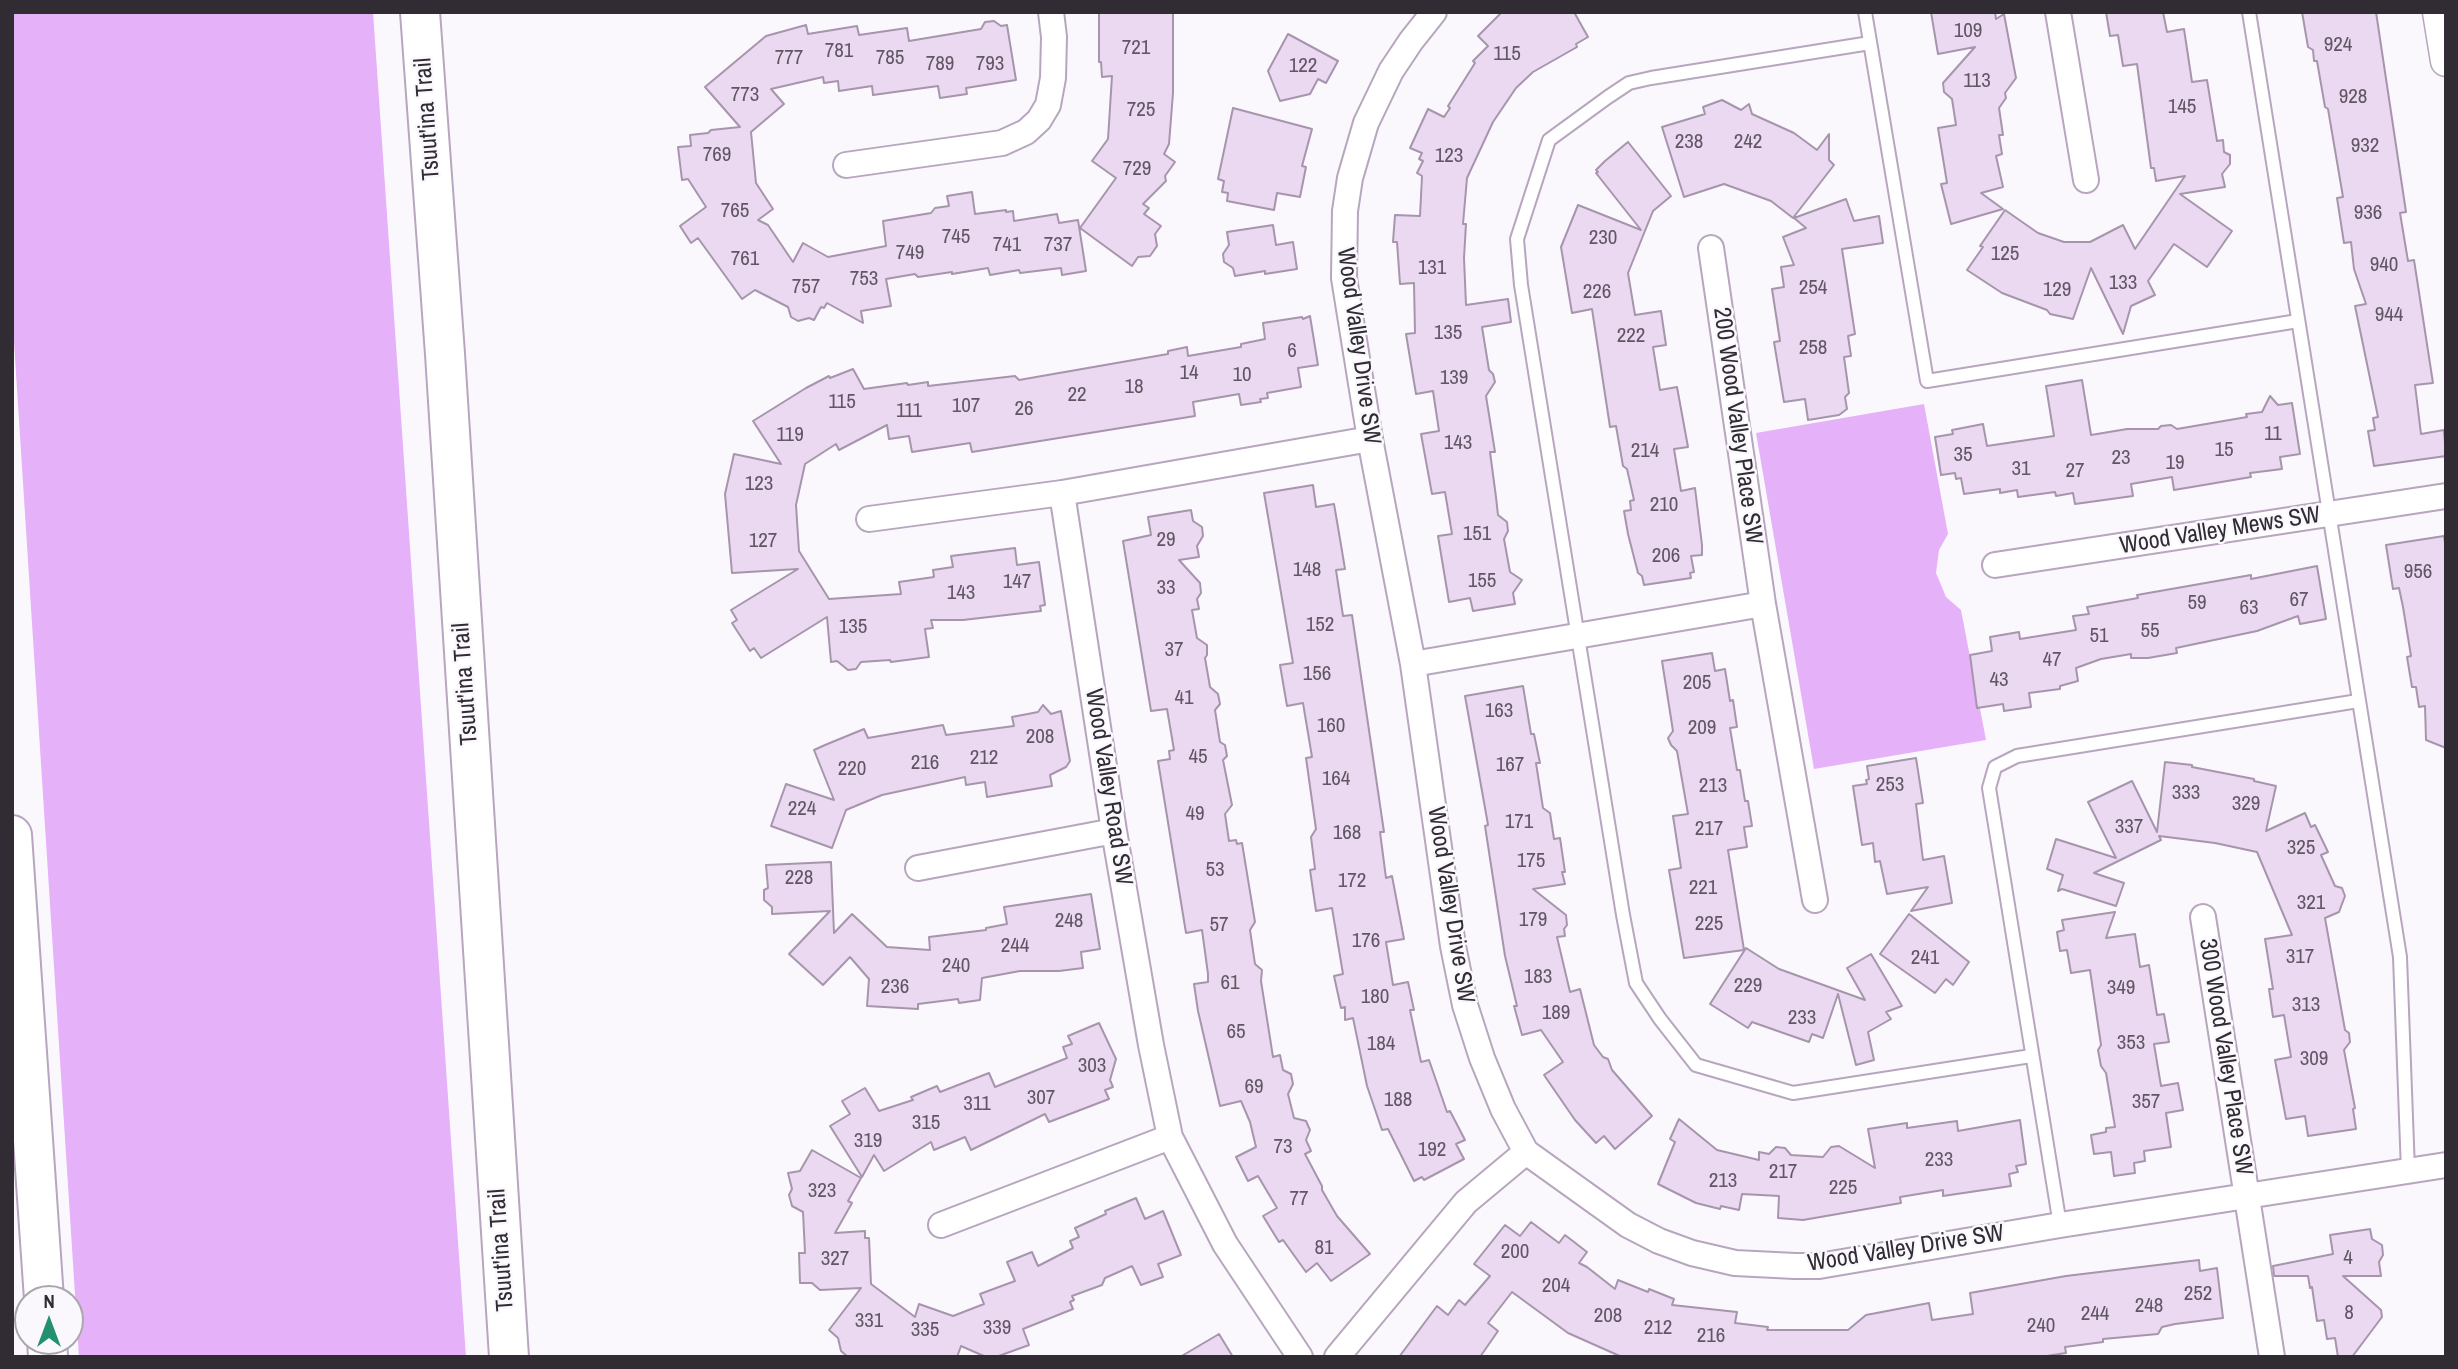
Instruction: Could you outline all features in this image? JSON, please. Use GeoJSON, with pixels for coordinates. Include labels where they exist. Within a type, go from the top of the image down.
{"type":"FeatureCollection","features":[{"type":"Feature","properties":{"kind":"highway","name":"Tsuut'ina Trail"},"geometry":{"type":"LineString","coordinates":[[420,12],[445,354],[509,1357]]}},
{"type":"Feature","properties":{"kind":"highway"},"geometry":{"type":"LineString","coordinates":[[12,835],[43,1285]]}},
{"type":"Feature","properties":{"kind":"street"},"geometry":{"type":"LineString","coordinates":[[846,165],[1002,143],[1026,132],[1039,120],[1048,106],[1053,78],[1054,37],[1051,12]]}},
{"type":"Feature","properties":{"kind":"street","name":"Wood Valley Drive SW"},"geometry":{"type":"LineString","coordinates":[[1434,12],[1411,41],[1377,97],[1357,150],[1348,189],[1343,245],[1344,278],[1370,439],[1413,664],[1452,946],[1465,1005],[1482,1058],[1503,1109],[1526,1152],[1628,1225],[1658,1241],[1692,1253],[1735,1263],[1819,1266],[2060,1225],[2446,1165]]}},
{"type":"Feature","properties":{"kind":"street"},"geometry":{"type":"LineString","coordinates":[[2058,12],[2086,180]]}},
{"type":"Feature","properties":{"kind":"street"},"geometry":{"type":"LineString","coordinates":[[2438,12],[2446,61]]}},
{"type":"Feature","properties":{"kind":"street","name":"200 Wood Valley Place SW"},"geometry":{"type":"LineString","coordinates":[[1711,248],[1763,604],[1815,900]]}},
{"type":"Feature","properties":{"kind":"street"},"geometry":{"type":"LineString","coordinates":[[869,519],[1062,493],[1370,439]]}},
{"type":"Feature","properties":{"kind":"street","name":"Wood Valley Road SW"},"geometry":{"type":"LineString","coordinates":[[1062,493],[1114,831],[1151,1045],[1170,1137],[1225,1244],[1300,1357]]}},
{"type":"Feature","properties":{"kind":"street","name":"Wood Valley Mews SW"},"geometry":{"type":"LineString","coordinates":[[1995,565],[2446,496]]}},
{"type":"Feature","properties":{"kind":"street"},"geometry":{"type":"LineString","coordinates":[[1413,664],[1763,604]]}},
{"type":"Feature","properties":{"kind":"street"},"geometry":{"type":"LineString","coordinates":[[918,868],[1114,831]]}},
{"type":"Feature","properties":{"kind":"street","name":"300 Wood Valley Place SW"},"geometry":{"type":"LineString","coordinates":[[2203,917],[2272,1357]]}},
{"type":"Feature","properties":{"kind":"street"},"geometry":{"type":"LineString","coordinates":[[941,1225],[1170,1137]]}},
{"type":"Feature","properties":{"kind":"street"},"geometry":{"type":"LineString","coordinates":[[1337,1357],[1466,1202],[1526,1152]]}},
{"type":"Feature","properties":{"kind":"lane"},"geometry":{"type":"LineString","coordinates":[[1865,12],[1927,381],[2298,321]]}},
{"type":"Feature","properties":{"kind":"lane"},"geometry":{"type":"LineString","coordinates":[[2249,12],[2400,957],[2408,1171]]}},
{"type":"Feature","properties":{"kind":"lane"},"geometry":{"type":"LineString","coordinates":[[1870,43],[1629,83],[1549,140],[1517,239],[1521,285],[1636,983],[1696,1065],[1793,1093],[2031,1056]]}},
{"type":"Feature","properties":{"kind":"lane"},"geometry":{"type":"LineString","coordinates":[[2060,1225],[1989,788],[1995,767],[2017,756],[2358,701]]}},
{"type":"Feature","properties":{"kind":"shaded area"},"geometry":{"type":"Polygon","coordinates":[[[12,12],[373,12],[466,1357],[79,1357],[84,1355],[84,1285],[74,1285],[12,311],[12,12]]]}},
{"type":"Feature","properties":{"kind":"shaded area"},"geometry":{"type":"Polygon","coordinates":[[[1924,404],[1948,534],[1939,550],[1936,573],[1946,597],[1961,610],[1986,740],[1814,769],[1756,433],[1924,404]]]}},
{"type":"Feature","properties":{"kind":"building"},"geometry":{"type":"Polygon","coordinates":[[[1099,12],[1173,12],[1173,93],[1169,144],[1164,154],[1175,162],[1165,176],[1166,181],[1143,204],[1149,208],[1144,214],[1161,226],[1155,234],[1157,246],[1150,256],[1138,257],[1132,266],[1080,228],[1116,178],[1092,161],[1108,139],[1112,76],[1102,77],[1099,62],[1099,12]]]}},
{"type":"Feature","properties":{"kind":"building"},"geometry":{"type":"Polygon","coordinates":[[[1502,12],[1574,12],[1588,37],[1576,44],[1577,47],[1533,72],[1516,88],[1493,122],[1467,178],[1463,224],[1466,224],[1466,305],[1508,299],[1511,322],[1482,327],[1489,370],[1495,382],[1486,396],[1495,452],[1490,452],[1498,515],[1507,522],[1508,531],[1504,539],[1510,572],[1522,580],[1513,593],[1515,604],[1473,611],[1470,598],[1449,602],[1438,536],[1452,534],[1445,492],[1432,494],[1421,434],[1439,431],[1433,391],[1416,394],[1406,334],[1415,333],[1414,283],[1400,284],[1397,242],[1393,242],[1395,215],[1420,216],[1422,176],[1417,173],[1423,161],[1419,159],[1422,153],[1410,148],[1428,109],[1444,117],[1475,63],[1473,61],[1488,46],[1478,36],[1502,12]]]}},
{"type":"Feature","properties":{"kind":"building"},"geometry":{"type":"Polygon","coordinates":[[[1931,12],[1995,12],[1996,19],[2004,14],[2016,78],[2005,93],[2006,98],[1999,108],[2003,135],[1999,135],[2002,154],[1996,156],[2003,187],[1981,193],[2003,209],[1951,224],[1941,184],[1947,183],[1938,128],[1956,125],[1952,99],[1944,92],[1943,83],[1975,47],[1938,54],[1931,12]]]}},
{"type":"Feature","properties":{"kind":"building"},"geometry":{"type":"Polygon","coordinates":[[[2106,12],[2163,12],[2167,32],[2184,29],[2192,82],[2207,80],[2217,141],[2223,140],[2224,152],[2230,155],[2230,164],[2222,174],[2225,187],[2180,194],[2232,231],[2207,267],[2174,244],[2148,281],[2155,295],[2131,306],[2123,334],[2091,268],[2073,319],[2050,314],[2047,310],[2002,293],[1967,270],[2005,210],[2038,233],[2064,242],[2090,242],[2123,225],[2135,249],[2185,176],[2156,181],[2154,168],[2151,168],[2137,64],[2123,66],[2118,35],[2110,36],[2106,12]]]}},
{"type":"Feature","properties":{"kind":"building"},"geometry":{"type":"Polygon","coordinates":[[[2302,12],[2376,12],[2406,212],[2400,213],[2408,261],[2414,260],[2433,383],[2415,385],[2421,434],[2444,430],[2446,456],[2374,466],[2368,431],[2375,430],[2373,418],[2378,417],[2355,306],[2366,304],[2354,269],[2351,242],[2344,243],[2337,198],[2343,197],[2328,109],[2325,107],[2317,61],[2314,61],[2313,50],[2308,47],[2302,12]]]}},
{"type":"Feature","properties":{"kind":"building"},"geometry":{"type":"Polygon","coordinates":[[[994,21],[1001,26],[1007,25],[1016,80],[966,88],[967,94],[940,98],[938,86],[873,95],[872,86],[839,91],[838,81],[824,83],[823,77],[771,89],[784,104],[751,132],[756,183],[773,209],[758,220],[768,225],[793,262],[803,243],[828,257],[886,246],[883,221],[931,213],[935,208],[949,206],[947,196],[972,192],[975,214],[1006,210],[1013,211],[1014,221],[1057,214],[1059,223],[1078,220],[1086,271],[1062,275],[1061,268],[1020,273],[1019,270],[990,275],[988,268],[952,274],[918,277],[915,274],[886,279],[891,306],[861,311],[863,323],[827,303],[824,308],[821,307],[814,320],[809,318],[798,321],[791,317],[788,307],[755,290],[742,299],[698,238],[691,243],[680,226],[706,207],[688,179],[682,180],[678,147],[691,146],[690,135],[740,127],[705,87],[766,36],[806,25],[808,34],[857,26],[859,35],[907,28],[909,41],[981,29],[985,22],[994,21]]]}},
{"type":"Feature","properties":{"kind":"building"},"geometry":{"type":"Polygon","coordinates":[[[1288,34],[1338,61],[1326,83],[1318,79],[1310,94],[1280,101],[1268,71],[1288,34]]]}},
{"type":"Feature","properties":{"kind":"building"},"geometry":{"type":"Polygon","coordinates":[[[1722,100],[1741,110],[1749,104],[1752,114],[1794,133],[1817,150],[1829,134],[1829,160],[1834,165],[1793,218],[1771,201],[1724,184],[1684,197],[1662,127],[1705,114],[1703,107],[1722,100]]]}},
{"type":"Feature","properties":{"kind":"building"},"geometry":{"type":"Polygon","coordinates":[[[1233,108],[1312,129],[1302,166],[1306,167],[1300,197],[1277,193],[1274,210],[1227,201],[1228,193],[1222,192],[1224,181],[1218,179],[1233,108]]]}},
{"type":"Feature","properties":{"kind":"building"},"geometry":{"type":"Polygon","coordinates":[[[1628,142],[1671,196],[1653,211],[1628,273],[1635,315],[1661,311],[1666,345],[1653,347],[1660,390],[1677,387],[1688,447],[1674,449],[1681,491],[1695,488],[1702,545],[1702,555],[1691,556],[1694,572],[1690,573],[1691,578],[1644,585],[1642,576],[1638,573],[1628,534],[1624,511],[1631,510],[1630,501],[1634,500],[1627,469],[1623,466],[1616,426],[1610,427],[1592,309],[1572,313],[1561,247],[1578,205],[1641,230],[1596,173],[1605,161],[1628,142]]]}},
{"type":"Feature","properties":{"kind":"building"},"geometry":{"type":"Polygon","coordinates":[[[1846,199],[1854,221],[1879,216],[1883,243],[1842,249],[1855,334],[1848,336],[1851,356],[1844,357],[1849,393],[1845,397],[1847,409],[1839,415],[1808,420],[1805,399],[1784,402],[1774,342],[1780,341],[1772,289],[1784,287],[1781,267],[1794,265],[1783,237],[1806,228],[1794,218],[1846,199]]]}},
{"type":"Feature","properties":{"kind":"building"},"geometry":{"type":"Polygon","coordinates":[[[1273,225],[1276,245],[1293,242],[1297,269],[1235,276],[1233,268],[1224,262],[1223,254],[1229,245],[1227,232],[1273,225]]]}},
{"type":"Feature","properties":{"kind":"building"},"geometry":{"type":"Polygon","coordinates":[[[1310,316],[1318,365],[1298,368],[1301,387],[1267,393],[1268,398],[1260,399],[1261,402],[1241,405],[1239,394],[1193,402],[1195,416],[972,452],[970,443],[912,452],[909,436],[889,439],[887,425],[839,450],[836,444],[805,464],[796,505],[799,551],[829,599],[901,594],[899,582],[934,577],[933,570],[953,567],[951,556],[1015,548],[1017,565],[1039,562],[1045,605],[1040,606],[1041,611],[963,620],[931,620],[933,628],[925,629],[929,657],[891,662],[861,662],[856,669],[848,670],[837,661],[831,662],[827,617],[761,658],[754,648],[750,651],[732,623],[737,620],[731,610],[798,569],[732,573],[725,494],[734,454],[781,464],[753,421],[806,388],[829,376],[830,378],[853,369],[864,389],[928,382],[928,386],[1015,376],[1019,380],[1168,354],[1168,351],[1187,347],[1188,356],[1241,347],[1241,344],[1265,339],[1263,323],[1310,316]]]}},
{"type":"Feature","properties":{"kind":"building"},"geometry":{"type":"Polygon","coordinates":[[[2082,380],[2091,435],[2127,429],[2158,429],[2171,425],[2177,429],[2247,417],[2246,414],[2262,412],[2270,396],[2278,405],[2292,403],[2300,454],[2280,457],[2282,469],[2250,473],[2251,477],[2174,490],[2172,477],[2131,484],[2133,496],[2075,504],[2073,493],[2056,496],[2055,492],[2018,497],[2017,490],[2000,493],[2000,489],[1964,494],[1961,478],[1956,479],[1955,473],[1941,475],[1935,437],[1953,434],[1952,430],[1983,424],[1987,446],[2054,436],[2046,386],[2082,380]]]}},
{"type":"Feature","properties":{"kind":"building"},"geometry":{"type":"Polygon","coordinates":[[[1313,485],[1316,507],[1334,504],[1345,569],[1336,570],[1343,616],[1352,615],[1384,832],[1380,832],[1386,878],[1392,876],[1404,939],[1386,942],[1393,985],[1408,982],[1414,1010],[1410,1010],[1421,1062],[1429,1060],[1447,1112],[1450,1111],[1465,1140],[1456,1144],[1464,1159],[1424,1180],[1422,1177],[1414,1181],[1388,1129],[1382,1130],[1367,1086],[1353,1018],[1345,1020],[1345,1007],[1341,1008],[1334,976],[1343,974],[1332,908],[1316,911],[1310,870],[1315,869],[1311,837],[1316,829],[1306,758],[1312,757],[1303,703],[1287,706],[1280,665],[1293,663],[1264,493],[1313,485]]]}},
{"type":"Feature","properties":{"kind":"building"},"geometry":{"type":"Polygon","coordinates":[[[1191,510],[1193,521],[1202,527],[1203,536],[1197,546],[1199,557],[1179,560],[1200,583],[1201,593],[1197,599],[1199,609],[1192,610],[1197,638],[1207,645],[1205,658],[1210,687],[1218,694],[1220,704],[1215,710],[1220,742],[1225,745],[1227,756],[1223,760],[1232,805],[1225,814],[1229,841],[1242,843],[1255,922],[1250,930],[1255,964],[1262,970],[1261,981],[1273,1057],[1280,1055],[1283,1070],[1291,1074],[1293,1084],[1288,1094],[1294,1118],[1306,1121],[1310,1130],[1306,1140],[1311,1151],[1305,1154],[1322,1190],[1337,1216],[1370,1254],[1331,1281],[1317,1263],[1306,1272],[1283,1240],[1279,1242],[1263,1216],[1277,1208],[1258,1176],[1248,1181],[1236,1157],[1256,1147],[1250,1122],[1241,1101],[1220,1106],[1198,1011],[1194,984],[1208,982],[1202,930],[1186,933],[1158,761],[1170,759],[1169,751],[1174,750],[1167,709],[1151,711],[1123,541],[1151,535],[1148,517],[1191,510]]]}},
{"type":"Feature","properties":{"kind":"building"},"geometry":{"type":"Polygon","coordinates":[[[2444,536],[2446,748],[2426,740],[2425,706],[2419,707],[2416,687],[2412,687],[2407,657],[2411,656],[2403,607],[2399,588],[2393,589],[2386,545],[2444,536]]]}},
{"type":"Feature","properties":{"kind":"building"},"geometry":{"type":"Polygon","coordinates":[[[2317,566],[2326,619],[2300,624],[2298,616],[2257,631],[2176,648],[2177,653],[2148,658],[2131,658],[2131,654],[2101,659],[2076,668],[2078,681],[2060,686],[2060,689],[2029,693],[2031,707],[2004,711],[2003,704],[1977,708],[1970,655],[1992,651],[1990,637],[2019,632],[2020,639],[2076,630],[2073,616],[2089,614],[2087,607],[2138,598],[2137,595],[2251,575],[2251,579],[2317,566]]]}},
{"type":"Feature","properties":{"kind":"building"},"geometry":{"type":"Polygon","coordinates":[[[1712,653],[1715,671],[1725,669],[1730,701],[1733,700],[1737,727],[1730,728],[1737,770],[1740,770],[1752,826],[1744,827],[1747,847],[1728,850],[1744,950],[1684,958],[1669,870],[1681,868],[1673,816],[1688,814],[1677,751],[1668,738],[1673,731],[1662,661],[1712,653]]]}},
{"type":"Feature","properties":{"kind":"building"},"geometry":{"type":"Polygon","coordinates":[[[1523,686],[1531,734],[1534,734],[1540,763],[1536,763],[1543,808],[1550,813],[1554,839],[1560,838],[1565,872],[1562,872],[1565,884],[1533,889],[1566,915],[1565,936],[1557,937],[1570,992],[1580,989],[1594,1045],[1652,1116],[1615,1149],[1604,1136],[1596,1143],[1575,1120],[1544,1075],[1563,1062],[1541,1030],[1522,1035],[1514,1006],[1517,1006],[1505,956],[1485,826],[1488,825],[1465,696],[1523,686]]]}},
{"type":"Feature","properties":{"kind":"building"},"geometry":{"type":"Polygon","coordinates":[[[1043,705],[1051,714],[1061,711],[1070,761],[1066,767],[1050,775],[1052,786],[987,797],[985,782],[966,785],[965,777],[882,795],[846,810],[832,848],[771,826],[786,784],[834,800],[814,750],[825,745],[864,729],[868,738],[943,725],[946,735],[1014,726],[1012,717],[1038,712],[1043,705]]]}},
{"type":"Feature","properties":{"kind":"building"},"geometry":{"type":"Polygon","coordinates":[[[1916,758],[1923,803],[1916,804],[1923,860],[1944,856],[1952,903],[1911,911],[1928,887],[1887,894],[1880,861],[1875,862],[1873,843],[1862,845],[1853,786],[1867,784],[1867,766],[1916,758]]]}},
{"type":"Feature","properties":{"kind":"building"},"geometry":{"type":"Polygon","coordinates":[[[2165,762],[2192,765],[2276,786],[2266,831],[2305,813],[2311,827],[2315,825],[2328,852],[2321,855],[2335,886],[2342,888],[2345,896],[2339,912],[2325,918],[2345,1030],[2349,1033],[2350,1042],[2344,1050],[2355,1108],[2356,1129],[2308,1136],[2305,1116],[2286,1119],[2275,1060],[2291,1057],[2284,1015],[2273,1017],[2269,989],[2273,989],[2265,939],[2292,935],[2257,852],[2215,843],[2159,836],[2161,840],[2094,873],[2124,883],[2116,906],[2062,889],[2058,891],[2063,875],[2047,869],[2056,839],[2116,858],[2088,802],[2132,781],[2157,832],[2165,762]]]}},
{"type":"Feature","properties":{"kind":"building"},"geometry":{"type":"Polygon","coordinates":[[[831,862],[834,933],[852,914],[887,947],[930,950],[929,937],[986,930],[1007,924],[1004,907],[1091,894],[1100,949],[1081,952],[1083,968],[1020,971],[982,978],[980,1000],[959,1003],[958,999],[918,1004],[918,1009],[867,1006],[869,979],[850,957],[823,985],[789,954],[830,911],[772,914],[772,907],[764,900],[764,890],[768,888],[766,865],[831,862]]]}},
{"type":"Feature","properties":{"kind":"building"},"geometry":{"type":"Polygon","coordinates":[[[2115,912],[2106,938],[2135,934],[2140,967],[2149,965],[2157,1015],[2164,1014],[2169,1042],[2154,1044],[2161,1086],[2178,1083],[2183,1110],[2166,1113],[2171,1147],[2144,1151],[2145,1161],[2134,1163],[2135,1173],[2114,1176],[2111,1152],[2094,1154],[2091,1135],[2115,1127],[2106,1073],[2101,1066],[2098,1050],[2101,1045],[2090,970],[2071,973],[2067,950],[2060,951],[2057,932],[2064,930],[2062,920],[2115,912]]]}},
{"type":"Feature","properties":{"kind":"building"},"geometry":{"type":"Polygon","coordinates":[[[1909,914],[1969,962],[1953,985],[1946,979],[1935,993],[1880,954],[1909,914]]]}},
{"type":"Feature","properties":{"kind":"building"},"geometry":{"type":"Polygon","coordinates":[[[1746,948],[1779,969],[1865,1000],[1847,968],[1871,954],[1902,1006],[1886,1012],[1891,1019],[1868,1032],[1874,1060],[1856,1065],[1838,994],[1823,1038],[1812,1034],[1809,1042],[1752,1022],[1748,1028],[1710,1004],[1746,948]]]}},
{"type":"Feature","properties":{"kind":"building"},"geometry":{"type":"Polygon","coordinates":[[[1099,1023],[1116,1059],[1110,1080],[1113,1087],[1105,1090],[1109,1099],[1049,1122],[1045,1114],[971,1150],[965,1137],[934,1150],[931,1142],[884,1171],[874,1155],[862,1177],[830,1126],[850,1114],[842,1101],[865,1088],[879,1111],[913,1100],[911,1097],[937,1086],[940,1092],[989,1073],[995,1087],[1067,1058],[1063,1047],[1072,1044],[1068,1036],[1099,1023]]]}},
{"type":"Feature","properties":{"kind":"building"},"geometry":{"type":"Polygon","coordinates":[[[1679,1119],[1717,1150],[1759,1160],[1759,1152],[1769,1154],[1776,1147],[1785,1148],[1791,1155],[1823,1157],[1831,1147],[1839,1146],[1875,1168],[1868,1129],[1907,1123],[1907,1128],[1957,1121],[1958,1131],[2020,1120],[2026,1164],[2016,1166],[2018,1172],[2009,1174],[2011,1186],[1943,1196],[1943,1190],[1900,1197],[1901,1203],[1803,1220],[1778,1218],[1779,1196],[1742,1194],[1739,1210],[1721,1206],[1720,1209],[1696,1203],[1658,1184],[1675,1142],[1670,1139],[1679,1119]]]}},
{"type":"Feature","properties":{"kind":"building"},"geometry":{"type":"Polygon","coordinates":[[[812,1150],[861,1178],[848,1201],[852,1203],[835,1233],[865,1231],[865,1238],[869,1238],[871,1284],[915,1317],[919,1304],[953,1316],[984,1304],[980,1294],[1015,1281],[1007,1262],[1032,1252],[1038,1266],[1073,1248],[1070,1241],[1079,1237],[1075,1228],[1136,1198],[1145,1219],[1163,1211],[1181,1255],[1158,1264],[1163,1277],[1141,1285],[1132,1266],[1105,1278],[1102,1285],[1072,1296],[1074,1300],[1070,1302],[1073,1309],[1023,1329],[1029,1345],[996,1357],[986,1357],[961,1346],[957,1357],[848,1357],[841,1351],[838,1338],[829,1330],[861,1288],[820,1290],[812,1283],[800,1283],[799,1253],[805,1253],[803,1212],[792,1206],[788,1173],[800,1171],[812,1150]]]}},
{"type":"Feature","properties":{"kind":"building"},"geometry":{"type":"Polygon","coordinates":[[[1531,1222],[1559,1243],[1565,1235],[1587,1252],[1579,1263],[1615,1289],[1618,1280],[1674,1299],[1672,1305],[1737,1312],[1735,1323],[1768,1327],[1767,1330],[1848,1330],[1866,1315],[1929,1303],[1932,1320],[1973,1314],[1970,1293],[2066,1276],[2199,1260],[2200,1271],[2217,1268],[2223,1318],[2162,1327],[2158,1334],[2103,1339],[2103,1342],[2065,1347],[2066,1353],[2040,1357],[1622,1357],[1568,1333],[1512,1292],[1488,1323],[1498,1331],[1480,1357],[1399,1357],[1437,1306],[1448,1315],[1459,1300],[1465,1305],[1490,1276],[1474,1264],[1505,1225],[1520,1236],[1531,1222]]]}},
{"type":"Feature","properties":{"kind":"building"},"geometry":{"type":"Polygon","coordinates":[[[2370,1229],[2372,1239],[2382,1245],[2383,1255],[2379,1262],[2381,1276],[2343,1276],[2381,1310],[2382,1317],[2352,1357],[2338,1357],[2335,1338],[2327,1339],[2324,1320],[2317,1321],[2308,1276],[2274,1276],[2273,1266],[2333,1254],[2330,1235],[2370,1229]]]}},
{"type":"Feature","properties":{"kind":"building"},"geometry":{"type":"Polygon","coordinates":[[[1219,1334],[1233,1357],[1180,1357],[1219,1334]]]}}]}
